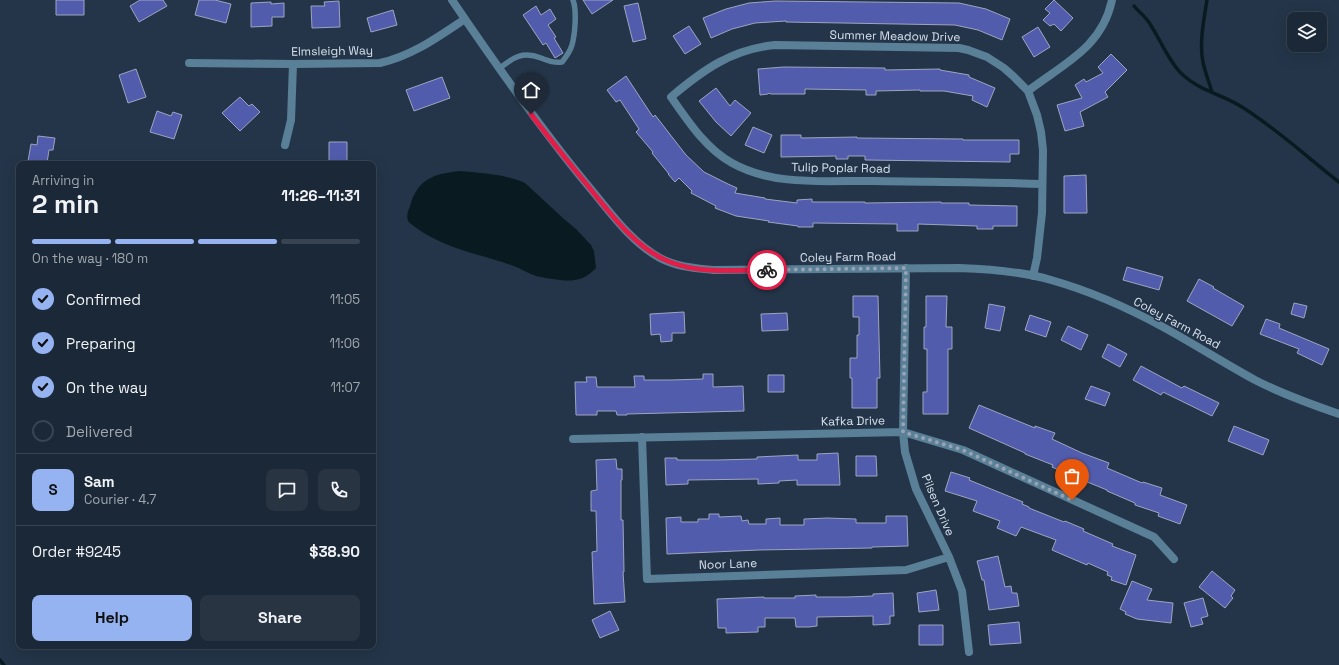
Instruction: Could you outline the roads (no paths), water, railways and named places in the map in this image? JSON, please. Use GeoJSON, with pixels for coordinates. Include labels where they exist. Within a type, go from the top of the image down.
{"type":"FeatureCollection","features":[{"type":"Feature","properties":{"kind":"street","name":"Coley Farm Road"},"geometry":{"type":"LineString","coordinates":[[452,0],[539,125],[610,213],[641,245],[660,258],[678,265],[713,270],[958,268],[989,269],[1052,280],[1100,297],[1162,327],[1254,379],[1288,396],[1339,414]]}},
{"type":"Feature","properties":{"kind":"street"},"geometry":{"type":"LineString","coordinates":[[1028,91],[1084,50],[1095,38],[1105,20],[1112,0]]}},
{"type":"Feature","properties":{"kind":"street","name":"Elmsleigh Way"},"geometry":{"type":"LineString","coordinates":[[189,63],[362,64],[393,60],[415,51],[465,19]]}},
{"type":"Feature","properties":{"kind":"street","name":"Summer Meadow Drive"},"geometry":{"type":"LineString","coordinates":[[671,97],[693,79],[720,61],[758,47],[959,48],[977,53],[996,62],[1028,91],[1037,115],[1041,132],[1043,150],[1041,232],[1033,276]]}},
{"type":"Feature","properties":{"kind":"street"},"geometry":{"type":"LineString","coordinates":[[285,145],[291,120],[294,64]]}},
{"type":"Feature","properties":{"kind":"street","name":"Tulip Poplar Road"},"geometry":{"type":"LineString","coordinates":[[671,97],[688,121],[716,152],[739,166],[756,174],[770,178],[819,181],[1042,184]]}},
{"type":"Feature","properties":{"kind":"street","name":"Pilsen Drive"},"geometry":{"type":"LineString","coordinates":[[906,268],[903,432],[905,452],[916,489],[949,557],[962,591],[969,652]]}},
{"type":"Feature","properties":{"kind":"street","name":"Kafka Drive"},"geometry":{"type":"LineString","coordinates":[[573,439],[903,432],[963,450],[1154,537],[1174,559]]}},
{"type":"Feature","properties":{"kind":"street","name":"Noor Lane"},"geometry":{"type":"LineString","coordinates":[[642,437],[647,579],[906,570],[949,557]]}},
{"type":"Feature","properties":{"kind":"lane"},"geometry":{"type":"LineString","coordinates":[[499,69],[509,60],[522,55],[537,57],[555,63],[562,62],[567,56],[572,45],[575,25],[573,0]]}},
{"type":"Feature","properties":{"kind":"waterway"},"geometry":{"type":"LineString","coordinates":[[1207,0],[1202,31],[1202,55],[1212,92]]}},
{"type":"Feature","properties":{"kind":"waterway"},"geometry":{"type":"LineString","coordinates":[[1134,6],[1148,21],[1169,58],[1183,75],[1204,89],[1235,103],[1255,116],[1280,134],[1339,182]]}},
{"type":"Feature","properties":{"kind":"waterway"},"geometry":{"type":"LineString","coordinates":[[0,660],[4,665]]}}]}
